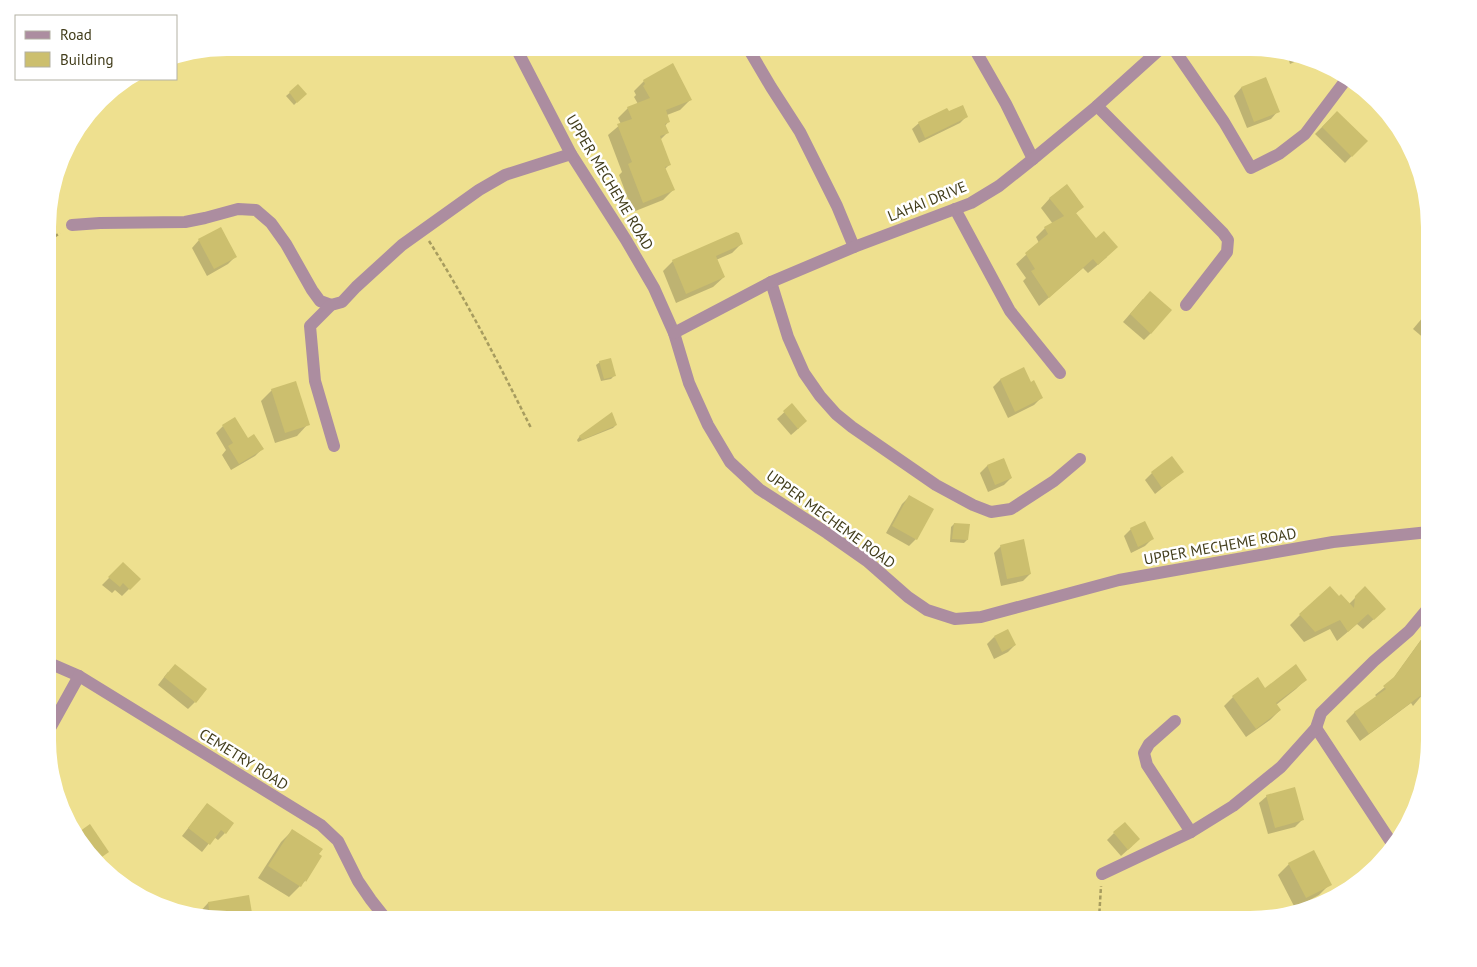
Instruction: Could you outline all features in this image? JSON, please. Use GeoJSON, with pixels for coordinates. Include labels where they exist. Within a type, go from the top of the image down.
{"type":"FeatureCollection","features":[{"type":"Feature","properties":{"kind":"street","name":"UPPER MECHEME ROAD"},"geometry":{"type":"LineString","coordinates":[[520,56],[571,154],[654,288],[674,333],[689,383],[708,426],[730,462],[759,489],[867,561],[908,597],[928,610],[954,619],[981,617],[1119,580],[1333,542],[1420,533]]}},
{"type":"Feature","properties":{"kind":"street"},"geometry":{"type":"LineString","coordinates":[[753,56],[770,87],[800,132],[837,206],[854,247]]}},
{"type":"Feature","properties":{"kind":"street"},"geometry":{"type":"LineString","coordinates":[[979,56],[1006,104],[1033,159]]}},
{"type":"Feature","properties":{"kind":"street","name":"LAHAI DRIVE"},"geometry":{"type":"LineString","coordinates":[[674,333],[771,282],[854,247],[972,203],[999,186],[1033,159],[1097,106],[1152,56]]}},
{"type":"Feature","properties":{"kind":"street"},"geometry":{"type":"LineString","coordinates":[[1179,56],[1224,122],[1251,168],[1279,154],[1305,134],[1343,84]]}},
{"type":"Feature","properties":{"kind":"street"},"geometry":{"type":"LineString","coordinates":[[1097,106],[1228,240],[1227,252],[1186,305]]}},
{"type":"Feature","properties":{"kind":"street"},"geometry":{"type":"LineString","coordinates":[[334,446],[315,381],[310,326],[331,305],[342,302],[402,245],[479,190],[505,175],[571,154]]}},
{"type":"Feature","properties":{"kind":"street"},"geometry":{"type":"LineString","coordinates":[[72,225],[185,222],[238,209],[256,210],[271,223],[286,244],[320,301],[331,305]]}},
{"type":"Feature","properties":{"kind":"street"},"geometry":{"type":"LineString","coordinates":[[954,209],[1010,311],[1060,373]]}},
{"type":"Feature","properties":{"kind":"street"},"geometry":{"type":"LineString","coordinates":[[771,282],[788,337],[804,373],[820,396],[836,414],[852,427],[936,485],[972,505],[991,512],[1011,509],[1054,481],[1080,459]]}},
{"type":"Feature","properties":{"kind":"street"},"geometry":{"type":"LineString","coordinates":[[1102,874],[1191,832],[1233,806],[1281,767],[1316,728],[1321,713],[1408,631],[1420,617]]}},
{"type":"Feature","properties":{"kind":"street","name":"CEMETRY ROAD"},"geometry":{"type":"LineString","coordinates":[[56,666],[79,676],[321,825],[338,840],[358,881],[379,911]]}},
{"type":"Feature","properties":{"kind":"street"},"geometry":{"type":"LineString","coordinates":[[56,717],[79,676]]}},
{"type":"Feature","properties":{"kind":"street"},"geometry":{"type":"LineString","coordinates":[[1175,721],[1149,744],[1144,753],[1146,765],[1191,832]]}},
{"type":"Feature","properties":{"kind":"street"},"geometry":{"type":"LineString","coordinates":[[1316,728],[1389,839]]}},
{"type":"Feature","properties":{"kind":"path"},"geometry":{"type":"LineString","coordinates":[[423,231],[455,283],[488,343],[531,428]]}},
{"type":"Feature","properties":{"kind":"path"},"geometry":{"type":"LineString","coordinates":[[1100,910],[1102,874]]}},
{"type":"Feature","properties":{"kind":"building"},"geometry":{"type":"Polygon","coordinates":[[[673,63],[692,100],[666,110],[670,122],[665,124],[669,133],[660,136],[671,165],[665,167],[675,190],[643,203],[628,164],[632,162],[617,124],[632,119],[627,107],[650,98],[643,86],[645,84],[643,80],[673,63]]]}},
{"type":"Feature","properties":{"kind":"building"},"geometry":{"type":"Polygon","coordinates":[[[1266,77],[1280,112],[1254,122],[1241,87],[1266,77]]]}},
{"type":"Feature","properties":{"kind":"building"},"geometry":{"type":"Polygon","coordinates":[[[298,84],[307,94],[297,103],[289,92],[298,84]]]}},
{"type":"Feature","properties":{"kind":"building"},"geometry":{"type":"Polygon","coordinates":[[[963,105],[968,117],[925,138],[918,122],[947,108],[949,111],[963,105]]]}},
{"type":"Feature","properties":{"kind":"building"},"geometry":{"type":"Polygon","coordinates":[[[1337,111],[1368,141],[1352,157],[1322,127],[1337,111]]]}},
{"type":"Feature","properties":{"kind":"building"},"geometry":{"type":"Polygon","coordinates":[[[1067,184],[1084,207],[1076,213],[1096,238],[1104,231],[1118,247],[1098,265],[1093,259],[1049,298],[1031,271],[1035,269],[1025,253],[1048,234],[1044,227],[1064,216],[1049,198],[1067,184]]]}},
{"type":"Feature","properties":{"kind":"building"},"geometry":{"type":"Polygon","coordinates":[[[221,227],[237,257],[214,269],[198,239],[221,227]]]}},
{"type":"Feature","properties":{"kind":"building"},"geometry":{"type":"Polygon","coordinates":[[[736,232],[739,233],[743,244],[716,256],[725,277],[686,294],[672,260],[736,232]]]}},
{"type":"Feature","properties":{"kind":"building"},"geometry":{"type":"Polygon","coordinates":[[[1150,291],[1172,310],[1151,334],[1130,314],[1150,291]]]}},
{"type":"Feature","properties":{"kind":"building"},"geometry":{"type":"Polygon","coordinates":[[[611,358],[616,376],[604,379],[599,361],[611,358]]]}},
{"type":"Feature","properties":{"kind":"building"},"geometry":{"type":"Polygon","coordinates":[[[1024,367],[1031,382],[1034,380],[1043,398],[1015,412],[1000,379],[1024,367]]]}},
{"type":"Feature","properties":{"kind":"building"},"geometry":{"type":"Polygon","coordinates":[[[296,381],[310,425],[285,433],[271,389],[296,381]]]}},
{"type":"Feature","properties":{"kind":"building"},"geometry":{"type":"Polygon","coordinates":[[[792,403],[807,421],[798,429],[783,411],[792,403]]]}},
{"type":"Feature","properties":{"kind":"building"},"geometry":{"type":"Polygon","coordinates":[[[612,412],[617,425],[582,440],[579,436],[612,412]]]}},
{"type":"Feature","properties":{"kind":"building"},"geometry":{"type":"Polygon","coordinates":[[[235,417],[248,438],[254,434],[264,449],[239,464],[228,446],[233,443],[222,425],[235,417]]]}},
{"type":"Feature","properties":{"kind":"building"},"geometry":{"type":"Polygon","coordinates":[[[1172,456],[1184,472],[1162,488],[1151,472],[1172,456]]]}},
{"type":"Feature","properties":{"kind":"building"},"geometry":{"type":"Polygon","coordinates":[[[1004,458],[1012,478],[995,485],[987,465],[1004,458]]]}},
{"type":"Feature","properties":{"kind":"building"},"geometry":{"type":"Polygon","coordinates":[[[909,495],[934,509],[917,540],[892,526],[909,495]]]}},
{"type":"Feature","properties":{"kind":"building"},"geometry":{"type":"Polygon","coordinates":[[[1145,521],[1154,539],[1138,547],[1130,528],[1145,521]]]}},
{"type":"Feature","properties":{"kind":"building"},"geometry":{"type":"Polygon","coordinates":[[[954,523],[970,524],[968,540],[952,539],[954,523]]]}},
{"type":"Feature","properties":{"kind":"building"},"geometry":{"type":"Polygon","coordinates":[[[1024,539],[1031,574],[1007,579],[1000,545],[1024,539]]]}},
{"type":"Feature","properties":{"kind":"building"},"geometry":{"type":"Polygon","coordinates":[[[123,562],[141,579],[130,590],[123,583],[120,587],[108,577],[123,562]]]}},
{"type":"Feature","properties":{"kind":"building"},"geometry":{"type":"Polygon","coordinates":[[[1330,586],[1339,596],[1341,594],[1354,608],[1355,596],[1365,586],[1386,609],[1374,620],[1368,614],[1348,632],[1340,620],[1315,632],[1299,614],[1330,586]]]}},
{"type":"Feature","properties":{"kind":"building"},"geometry":{"type":"Polygon","coordinates":[[[1008,629],[1016,645],[1002,652],[994,636],[1008,629]]]}},
{"type":"Feature","properties":{"kind":"building"},"geometry":{"type":"Polygon","coordinates":[[[1420,641],[1420,696],[1369,734],[1354,712],[1386,689],[1383,686],[1394,677],[1420,641]]]}},
{"type":"Feature","properties":{"kind":"building"},"geometry":{"type":"Polygon","coordinates":[[[175,664],[207,689],[196,703],[164,677],[175,664]]]}},
{"type":"Feature","properties":{"kind":"building"},"geometry":{"type":"Polygon","coordinates":[[[1296,664],[1307,680],[1276,703],[1281,710],[1256,729],[1232,696],[1258,677],[1265,688],[1296,664]]]}},
{"type":"Feature","properties":{"kind":"building"},"geometry":{"type":"Polygon","coordinates":[[[1295,787],[1304,820],[1275,828],[1266,795],[1295,787]]]}},
{"type":"Feature","properties":{"kind":"building"},"geometry":{"type":"Polygon","coordinates":[[[207,803],[234,823],[226,834],[221,830],[210,845],[188,828],[207,803]]]}},
{"type":"Feature","properties":{"kind":"building"},"geometry":{"type":"Polygon","coordinates":[[[1125,822],[1140,839],[1128,850],[1113,832],[1125,822]]]}},
{"type":"Feature","properties":{"kind":"building"},"geometry":{"type":"Polygon","coordinates":[[[90,824],[109,852],[102,857],[82,830],[90,824]]]}},
{"type":"Feature","properties":{"kind":"building"},"geometry":{"type":"Polygon","coordinates":[[[292,829],[323,849],[319,854],[322,856],[301,887],[268,866],[292,829]]]}},
{"type":"Feature","properties":{"kind":"building"},"geometry":{"type":"Polygon","coordinates":[[[1314,850],[1332,885],[1306,898],[1288,863],[1314,850]]]}},
{"type":"Feature","properties":{"kind":"building"},"geometry":{"type":"Polygon","coordinates":[[[249,895],[252,911],[209,909],[208,902],[249,895]]]}}]}
